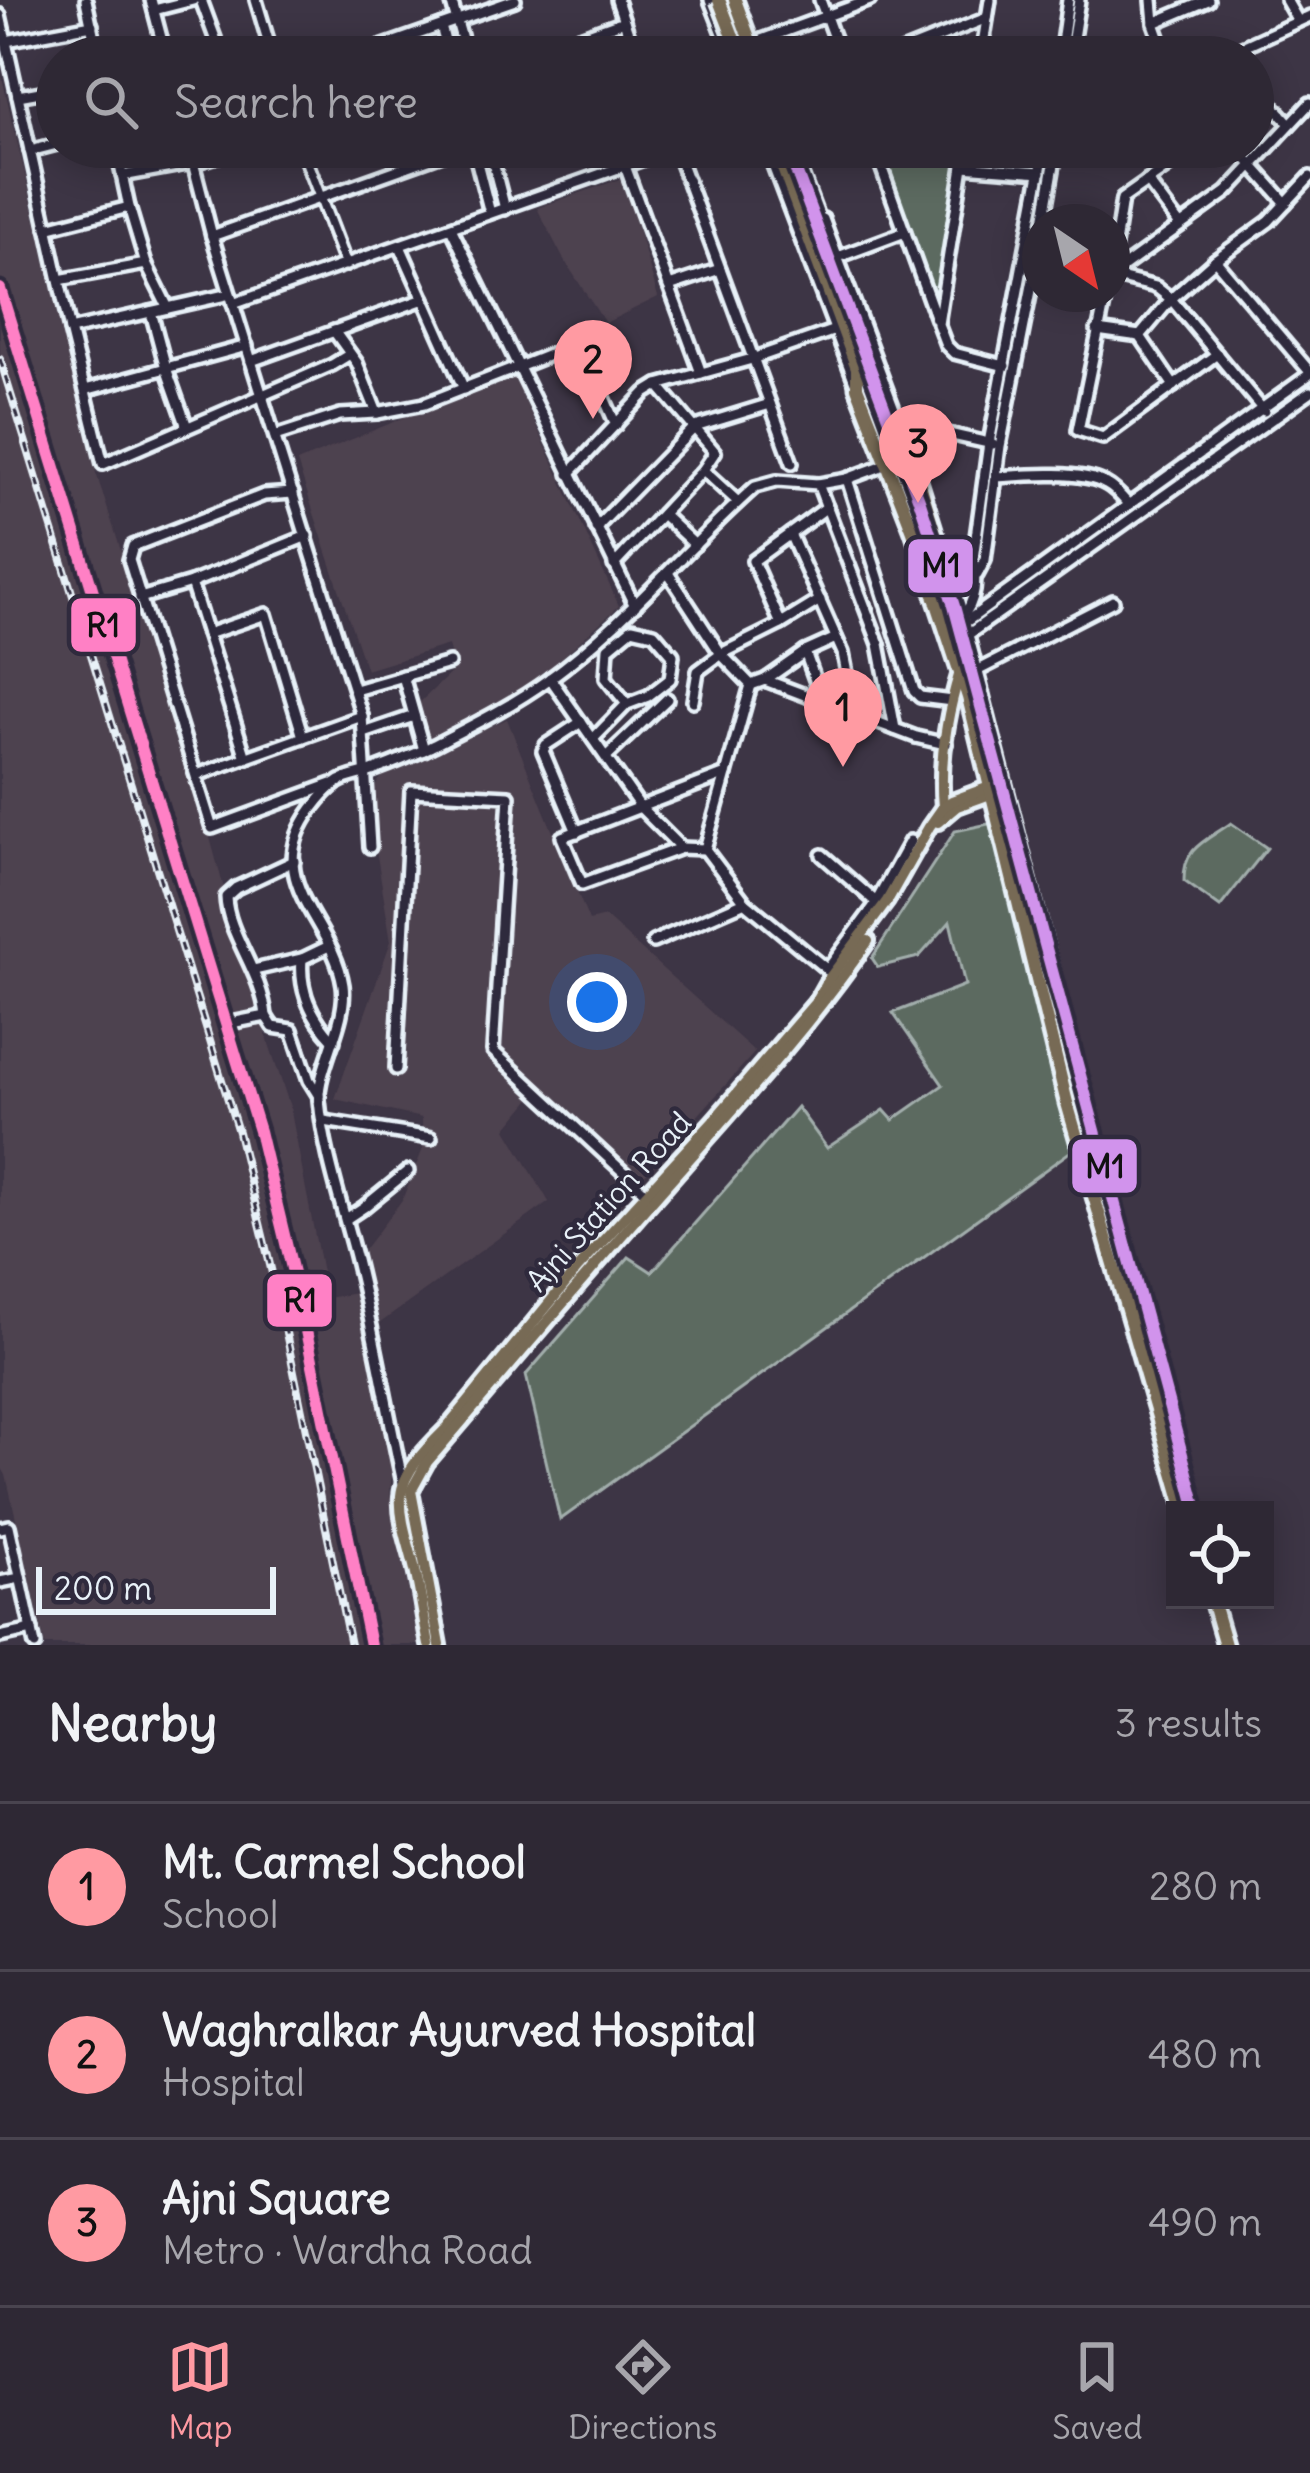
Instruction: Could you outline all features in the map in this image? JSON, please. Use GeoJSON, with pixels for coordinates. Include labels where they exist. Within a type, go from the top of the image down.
{"type":"FeatureCollection","features":[{"type":"Feature","properties":{"kind":"highway"},"geometry":{"type":"LineString","coordinates":[[719,0],[729,36]]}},
{"type":"Feature","properties":{"kind":"highway"},"geometry":{"type":"LineString","coordinates":[[737,0],[751,36]]}},
{"type":"Feature","properties":{"kind":"highway"},"geometry":{"type":"LineString","coordinates":[[778,168],[968,672],[1067,1103],[1182,1501]]}},
{"type":"Feature","properties":{"kind":"highway"},"geometry":{"type":"LineString","coordinates":[[801,168],[902,444],[913,462],[964,626],[968,672]]}},
{"type":"Feature","properties":{"kind":"highway"},"geometry":{"type":"LineString","coordinates":[[997,788],[1193,1501]]}},
{"type":"Feature","properties":{"kind":"highway"},"geometry":{"type":"LineString","coordinates":[[1219,1609],[1229,1645]]}},
{"type":"Feature","properties":{"kind":"main road"},"geometry":{"type":"LineString","coordinates":[[968,672],[952,701],[940,778],[940,814],[997,788]]}},
{"type":"Feature","properties":{"kind":"main road","name":"Ajni Station Road"},"geometry":{"type":"LineString","coordinates":[[408,1487],[427,1448],[773,1053],[888,911],[940,814]]}},
{"type":"Feature","properties":{"kind":"main road"},"geometry":{"type":"LineString","coordinates":[[408,1487],[400,1495],[429,1645]]}},
{"type":"Feature","properties":{"kind":"main road"},"geometry":{"type":"LineString","coordinates":[[408,1487],[440,1645]]}},
{"type":"Feature","properties":{"kind":"street"},"geometry":{"type":"LineString","coordinates":[[86,0],[94,36]]}},
{"type":"Feature","properties":{"kind":"street"},"geometry":{"type":"LineString","coordinates":[[161,36],[153,5],[197,0],[213,36]]}},
{"type":"Feature","properties":{"kind":"street"},"geometry":{"type":"LineString","coordinates":[[256,0],[267,36]]}},
{"type":"Feature","properties":{"kind":"street"},"geometry":{"type":"LineString","coordinates":[[449,36],[451,0]]}},
{"type":"Feature","properties":{"kind":"street"},"geometry":{"type":"LineString","coordinates":[[412,36],[515,0]]}},
{"type":"Feature","properties":{"kind":"street"},"geometry":{"type":"LineString","coordinates":[[616,0],[629,36]]}},
{"type":"Feature","properties":{"kind":"street"},"geometry":{"type":"LineString","coordinates":[[710,0],[726,36]]}},
{"type":"Feature","properties":{"kind":"street"},"geometry":{"type":"LineString","coordinates":[[737,0],[752,36]]}},
{"type":"Feature","properties":{"kind":"street"},"geometry":{"type":"LineString","coordinates":[[820,0],[833,36]]}},
{"type":"Feature","properties":{"kind":"street"},"geometry":{"type":"LineString","coordinates":[[771,36],[870,0]]}},
{"type":"Feature","properties":{"kind":"street"},"geometry":{"type":"LineString","coordinates":[[984,36],[990,0]]}},
{"type":"Feature","properties":{"kind":"street"},"geometry":{"type":"LineString","coordinates":[[1063,36],[1068,0]]}},
{"type":"Feature","properties":{"kind":"street"},"geometry":{"type":"LineString","coordinates":[[1073,36],[1079,0]]}},
{"type":"Feature","properties":{"kind":"street"},"geometry":{"type":"LineString","coordinates":[[1152,0],[1159,36]]}},
{"type":"Feature","properties":{"kind":"street"},"geometry":{"type":"LineString","coordinates":[[1154,23],[1208,0]]}},
{"type":"Feature","properties":{"kind":"street"},"geometry":{"type":"LineString","coordinates":[[1286,0],[1298,21]]}},
{"type":"Feature","properties":{"kind":"street"},"geometry":{"type":"LineString","coordinates":[[0,15],[103,464],[350,354]]}},
{"type":"Feature","properties":{"kind":"street"},"geometry":{"type":"LineString","coordinates":[[1267,36],[1310,16]]}},
{"type":"Feature","properties":{"kind":"street"},"geometry":{"type":"LineString","coordinates":[[942,36],[987,18]]}},
{"type":"Feature","properties":{"kind":"street"},"geometry":{"type":"LineString","coordinates":[[583,36],[624,21]]}},
{"type":"Feature","properties":{"kind":"street"},"geometry":{"type":"LineString","coordinates":[[449,23],[456,36]]}},
{"type":"Feature","properties":{"kind":"street"},"geometry":{"type":"LineString","coordinates":[[6,41],[92,25]]}},
{"type":"Feature","properties":{"kind":"street"},"geometry":{"type":"LineString","coordinates":[[18,95],[36,92]]}},
{"type":"Feature","properties":{"kind":"street"},"geometry":{"type":"LineString","coordinates":[[1274,142],[1310,103]]}},
{"type":"Feature","properties":{"kind":"street"},"geometry":{"type":"LineString","coordinates":[[1274,106],[1290,124]]}},
{"type":"Feature","properties":{"kind":"street"},"geometry":{"type":"LineString","coordinates":[[30,151],[36,149]]}},
{"type":"Feature","properties":{"kind":"street"},"geometry":{"type":"LineString","coordinates":[[120,168],[146,264],[169,308]]}},
{"type":"Feature","properties":{"kind":"street"},"geometry":{"type":"LineString","coordinates":[[122,176],[166,168]]}},
{"type":"Feature","properties":{"kind":"street"},"geometry":{"type":"LineString","coordinates":[[194,168],[362,716],[370,847]]}},
{"type":"Feature","properties":{"kind":"street"},"geometry":{"type":"LineString","coordinates":[[309,168],[346,265]]}},
{"type":"Feature","properties":{"kind":"street"},"geometry":{"type":"LineString","coordinates":[[212,236],[404,168]]}},
{"type":"Feature","properties":{"kind":"street"},"geometry":{"type":"LineString","coordinates":[[478,168],[490,213]]}},
{"type":"Feature","properties":{"kind":"street"},"geometry":{"type":"LineString","coordinates":[[495,168],[506,209]]}},
{"type":"Feature","properties":{"kind":"street"},"geometry":{"type":"LineString","coordinates":[[70,330],[232,299],[346,265],[619,168]]}},
{"type":"Feature","properties":{"kind":"street"},"geometry":{"type":"LineString","coordinates":[[626,168],[701,373]]}},
{"type":"Feature","properties":{"kind":"street"},"geometry":{"type":"LineString","coordinates":[[683,168],[792,463]]}},
{"type":"Feature","properties":{"kind":"street"},"geometry":{"type":"LineString","coordinates":[[777,168],[857,387]]}},
{"type":"Feature","properties":{"kind":"street"},"geometry":{"type":"LineString","coordinates":[[802,168],[913,462]]}},
{"type":"Feature","properties":{"kind":"street"},"geometry":{"type":"LineString","coordinates":[[882,168],[949,350],[1005,366]]}},
{"type":"Feature","properties":{"kind":"street"},"geometry":{"type":"LineString","coordinates":[[938,324],[964,168]]}},
{"type":"Feature","properties":{"kind":"street"},"geometry":{"type":"LineString","coordinates":[[990,168],[1041,172]]}},
{"type":"Feature","properties":{"kind":"street"},"geometry":{"type":"LineString","coordinates":[[1039,204],[1042,168]]}},
{"type":"Feature","properties":{"kind":"street"},"geometry":{"type":"LineString","coordinates":[[1047,204],[1053,168]]}},
{"type":"Feature","properties":{"kind":"street"},"geometry":{"type":"LineString","coordinates":[[1121,204],[1166,168]]}},
{"type":"Feature","properties":{"kind":"street"},"geometry":{"type":"LineString","coordinates":[[1130,262],[1227,192],[1250,168]]}},
{"type":"Feature","properties":{"kind":"street"},"geometry":{"type":"LineString","coordinates":[[1254,168],[1286,203]]}},
{"type":"Feature","properties":{"kind":"street"},"geometry":{"type":"LineString","coordinates":[[1140,336],[1171,299],[1269,220],[1310,177]]}},
{"type":"Feature","properties":{"kind":"street"},"geometry":{"type":"LineString","coordinates":[[1148,181],[1180,225]]}},
{"type":"Feature","properties":{"kind":"street"},"geometry":{"type":"LineString","coordinates":[[47,228],[129,207]]}},
{"type":"Feature","properties":{"kind":"street"},"geometry":{"type":"LineString","coordinates":[[451,228],[635,606]]}},
{"type":"Feature","properties":{"kind":"street"},"geometry":{"type":"LineString","coordinates":[[838,257],[905,232]]}},
{"type":"Feature","properties":{"kind":"street"},"geometry":{"type":"LineString","coordinates":[[400,245],[464,389]]}},
{"type":"Feature","properties":{"kind":"street"},"geometry":{"type":"LineString","coordinates":[[988,614],[1128,504],[1310,373],[1215,260]]}},
{"type":"Feature","properties":{"kind":"street"},"geometry":{"type":"LineString","coordinates":[[59,280],[146,264]]}},
{"type":"Feature","properties":{"kind":"street"},"geometry":{"type":"LineString","coordinates":[[669,286],[719,269]]}},
{"type":"Feature","properties":{"kind":"street"},"geometry":{"type":"LineString","coordinates":[[1130,280],[1156,287],[1171,299],[1271,420]]}},
{"type":"Feature","properties":{"kind":"street"},"geometry":{"type":"LineString","coordinates":[[251,361],[424,299]]}},
{"type":"Feature","properties":{"kind":"street"},"geometry":{"type":"LineString","coordinates":[[964,626],[985,560],[1005,366],[1022,305]]}},
{"type":"Feature","properties":{"kind":"street"},"geometry":{"type":"LineString","coordinates":[[151,312],[187,427]]}},
{"type":"Feature","properties":{"kind":"street"},"geometry":{"type":"LineString","coordinates":[[976,578],[973,559],[1023,312]]}},
{"type":"Feature","properties":{"kind":"street"},"geometry":{"type":"LineString","coordinates":[[1102,312],[1078,430],[1103,438],[1217,355]]}},
{"type":"Feature","properties":{"kind":"street"},"geometry":{"type":"LineString","coordinates":[[569,474],[658,385],[835,330]]}},
{"type":"Feature","properties":{"kind":"street"},"geometry":{"type":"LineString","coordinates":[[334,331],[357,363],[376,413]]}},
{"type":"Feature","properties":{"kind":"street"},"geometry":{"type":"LineString","coordinates":[[1097,331],[1140,336],[1174,386]]}},
{"type":"Feature","properties":{"kind":"street"},"geometry":{"type":"LineString","coordinates":[[275,436],[340,415],[424,404],[580,343],[616,424]]}},
{"type":"Feature","properties":{"kind":"street"},"geometry":{"type":"LineString","coordinates":[[85,390],[247,346]]}},
{"type":"Feature","properties":{"kind":"street"},"geometry":{"type":"LineString","coordinates":[[614,566],[716,452],[658,385]]}},
{"type":"Feature","properties":{"kind":"street"},"geometry":{"type":"LineString","coordinates":[[964,626],[1310,392]]}},
{"type":"Feature","properties":{"kind":"street"},"geometry":{"type":"LineString","coordinates":[[596,528],[695,428],[770,404]]}},
{"type":"Feature","properties":{"kind":"street"},"geometry":{"type":"LineString","coordinates":[[899,423],[995,445]]}},
{"type":"Feature","properties":{"kind":"street"},"geometry":{"type":"LineString","coordinates":[[293,494],[264,495],[133,546],[129,560],[212,828],[424,750],[502,710],[550,678],[635,606],[755,487],[777,481],[818,484],[847,479],[887,464]]}},
{"type":"Feature","properties":{"kind":"street"},"geometry":{"type":"LineString","coordinates":[[703,470],[738,502]]}},
{"type":"Feature","properties":{"kind":"street"},"geometry":{"type":"LineString","coordinates":[[996,477],[1091,478],[1106,484],[1128,504]]}},
{"type":"Feature","properties":{"kind":"street"},"geometry":{"type":"LineString","coordinates":[[847,479],[914,691],[920,697],[952,701]]}},
{"type":"Feature","properties":{"kind":"street"},"geometry":{"type":"LineString","coordinates":[[818,484],[879,644],[895,729]]}},
{"type":"Feature","properties":{"kind":"street"},"geometry":{"type":"LineString","coordinates":[[781,624],[753,561],[827,507]]}},
{"type":"Feature","properties":{"kind":"street"},"geometry":{"type":"LineString","coordinates":[[662,514],[695,545]]}},
{"type":"Feature","properties":{"kind":"street"},"geometry":{"type":"LineString","coordinates":[[790,534],[843,653],[856,714]]}},
{"type":"Feature","properties":{"kind":"street"},"geometry":{"type":"LineString","coordinates":[[140,598],[191,583],[307,536]]}},
{"type":"Feature","properties":{"kind":"street"},"geometry":{"type":"LineString","coordinates":[[668,573],[721,654],[751,685]]}},
{"type":"Feature","properties":{"kind":"street"},"geometry":{"type":"LineString","coordinates":[[191,583],[245,758]]}},
{"type":"Feature","properties":{"kind":"street"},"geometry":{"type":"LineString","coordinates":[[693,701],[698,671],[820,600]]}},
{"type":"Feature","properties":{"kind":"street"},"geometry":{"type":"LineString","coordinates":[[968,672],[1114,602]]}},
{"type":"Feature","properties":{"kind":"street"},"geometry":{"type":"LineString","coordinates":[[207,634],[266,614],[303,737]]}},
{"type":"Feature","properties":{"kind":"street"},"geometry":{"type":"LineString","coordinates":[[614,624],[624,635]]}},
{"type":"Feature","properties":{"kind":"street"},"geometry":{"type":"LineString","coordinates":[[593,739],[627,704],[649,696],[670,679],[673,656],[654,633],[632,628],[608,648],[606,678],[627,704]]}},
{"type":"Feature","properties":{"kind":"street"},"geometry":{"type":"LineString","coordinates":[[751,685],[836,638]]}},
{"type":"Feature","properties":{"kind":"street"},"geometry":{"type":"LineString","coordinates":[[805,652],[823,702]]}},
{"type":"Feature","properties":{"kind":"street"},"geometry":{"type":"LineString","coordinates":[[355,690],[449,663]]}},
{"type":"Feature","properties":{"kind":"street"},"geometry":{"type":"LineString","coordinates":[[403,676],[424,750]]}},
{"type":"Feature","properties":{"kind":"street"},"geometry":{"type":"LineString","coordinates":[[550,678],[641,808],[681,848]]}},
{"type":"Feature","properties":{"kind":"street"},"geometry":{"type":"LineString","coordinates":[[765,680],[946,744]]}},
{"type":"Feature","properties":{"kind":"street"},"geometry":{"type":"LineString","coordinates":[[705,850],[751,685]]}},
{"type":"Feature","properties":{"kind":"street"},"geometry":{"type":"LineString","coordinates":[[606,757],[667,699]]}},
{"type":"Feature","properties":{"kind":"street"},"geometry":{"type":"LineString","coordinates":[[196,775],[362,716]]}},
{"type":"Feature","properties":{"kind":"street"},"geometry":{"type":"LineString","coordinates":[[364,733],[414,716]]}},
{"type":"Feature","properties":{"kind":"street"},"geometry":{"type":"LineString","coordinates":[[577,832],[543,751],[581,722]]}},
{"type":"Feature","properties":{"kind":"street"},"geometry":{"type":"LineString","coordinates":[[726,774],[562,837],[582,884],[681,848],[705,850],[745,902],[833,975],[910,841]]}},
{"type":"Feature","properties":{"kind":"street"},"geometry":{"type":"LineString","coordinates":[[319,1096],[344,988],[292,868],[296,840],[311,810],[338,781]]}},
{"type":"Feature","properties":{"kind":"street"},"geometry":{"type":"LineString","coordinates":[[396,1069],[411,791],[509,796],[493,1051],[651,1192]]}},
{"type":"Feature","properties":{"kind":"street"},"geometry":{"type":"LineString","coordinates":[[822,855],[876,902]]}},
{"type":"Feature","properties":{"kind":"street"},"geometry":{"type":"LineString","coordinates":[[293,861],[236,888],[226,897],[229,915],[264,995],[266,1016],[273,1027],[292,1030],[319,1096],[408,1487]]}},
{"type":"Feature","properties":{"kind":"street"},"geometry":{"type":"LineString","coordinates":[[653,942],[745,902]]}},
{"type":"Feature","properties":{"kind":"street"},"geometry":{"type":"LineString","coordinates":[[254,970],[329,946]]}},
{"type":"Feature","properties":{"kind":"street"},"geometry":{"type":"LineString","coordinates":[[302,958],[300,976],[314,1021],[334,1041]]}},
{"type":"Feature","properties":{"kind":"street"},"geometry":{"type":"LineString","coordinates":[[226,1024],[266,1016]]}},
{"type":"Feature","properties":{"kind":"street"},"geometry":{"type":"LineString","coordinates":[[324,1121],[431,1138]]}},
{"type":"Feature","properties":{"kind":"street"},"geometry":{"type":"LineString","coordinates":[[346,1219],[408,1171]]}},
{"type":"Feature","properties":{"kind":"street"},"geometry":{"type":"LineString","coordinates":[[0,1528],[9,1526],[35,1645]]}},
{"type":"Feature","properties":{"kind":"street"},"geometry":{"type":"LineString","coordinates":[[0,1582],[20,1578]]}},
{"type":"Feature","properties":{"kind":"street"},"geometry":{"type":"LineString","coordinates":[[0,1637],[32,1630]]}},
{"type":"Feature","properties":{"kind":"shaded area"},"geometry":{"type":"Polygon","coordinates":[[[0,69],[96,473],[191,769],[257,1008],[290,1107],[327,1298],[356,1293],[392,1470],[390,1492],[419,1645],[45,1645],[0,1465],[0,69]]]}},
{"type":"Feature","properties":{"kind":"shaded area"},"geometry":{"type":"Polygon","coordinates":[[[889,168],[957,168],[933,308],[889,168]]]}},
{"type":"Feature","properties":{"kind":"shaded area"},"geometry":{"type":"Polygon","coordinates":[[[623,178],[658,297],[605,323],[537,208],[623,178]]]}},
{"type":"Feature","properties":{"kind":"shaded area"},"geometry":{"type":"Polygon","coordinates":[[[512,373],[619,606],[538,679],[429,741],[417,705],[454,670],[448,645],[366,670],[297,462],[512,373]]]}},
{"type":"Feature","properties":{"kind":"shaded area"},"geometry":{"type":"Polygon","coordinates":[[[507,719],[589,921],[605,917],[755,1052],[641,1179],[538,1090],[506,1129],[549,1202],[380,1323],[361,1254],[402,1200],[423,1149],[422,1118],[335,1099],[391,941],[374,837],[373,790],[384,772],[507,719]]]}},
{"type":"Feature","properties":{"kind":"shaded area"},"geometry":{"type":"Polygon","coordinates":[[[993,823],[1074,1149],[560,1520],[526,1375],[629,1257],[652,1272],[797,1107],[827,1148],[884,1110],[893,1120],[943,1085],[893,1013],[965,985],[950,922],[919,957],[878,967],[872,958],[955,831],[993,823]]]}},
{"type":"Feature","properties":{"kind":"shaded area"},"geometry":{"type":"Polygon","coordinates":[[[1231,823],[1267,848],[1220,907],[1184,881],[1185,869],[1198,846],[1231,823]]]}},
{"type":"Feature","properties":{"kind":"railway"},"geometry":{"type":"LineString","coordinates":[[0,359],[238,1132],[284,1323],[350,1645]]}},
{"type":"Feature","properties":{"kind":"transit line","name":"M1"},"geometry":{"type":"LineString","coordinates":[[795,168],[954,606],[1195,1501]]}},
{"type":"Feature","properties":{"kind":"transit line","name":"R1"},"geometry":{"type":"LineString","coordinates":[[0,289],[259,1131],[301,1306],[370,1645]]}},
{"type":"Feature","properties":{"kind":"place","name":"Waghralkar Ayurved Hospital"},"geometry":{"type":"Point","coordinates":[593,419]}},
{"type":"Feature","properties":{"kind":"place","name":"Ajni Square"},"geometry":{"type":"Point","coordinates":[918,503]}},
{"type":"Feature","properties":{"kind":"place","name":"Mt. Carmel School"},"geometry":{"type":"Point","coordinates":[843,767]}}]}
